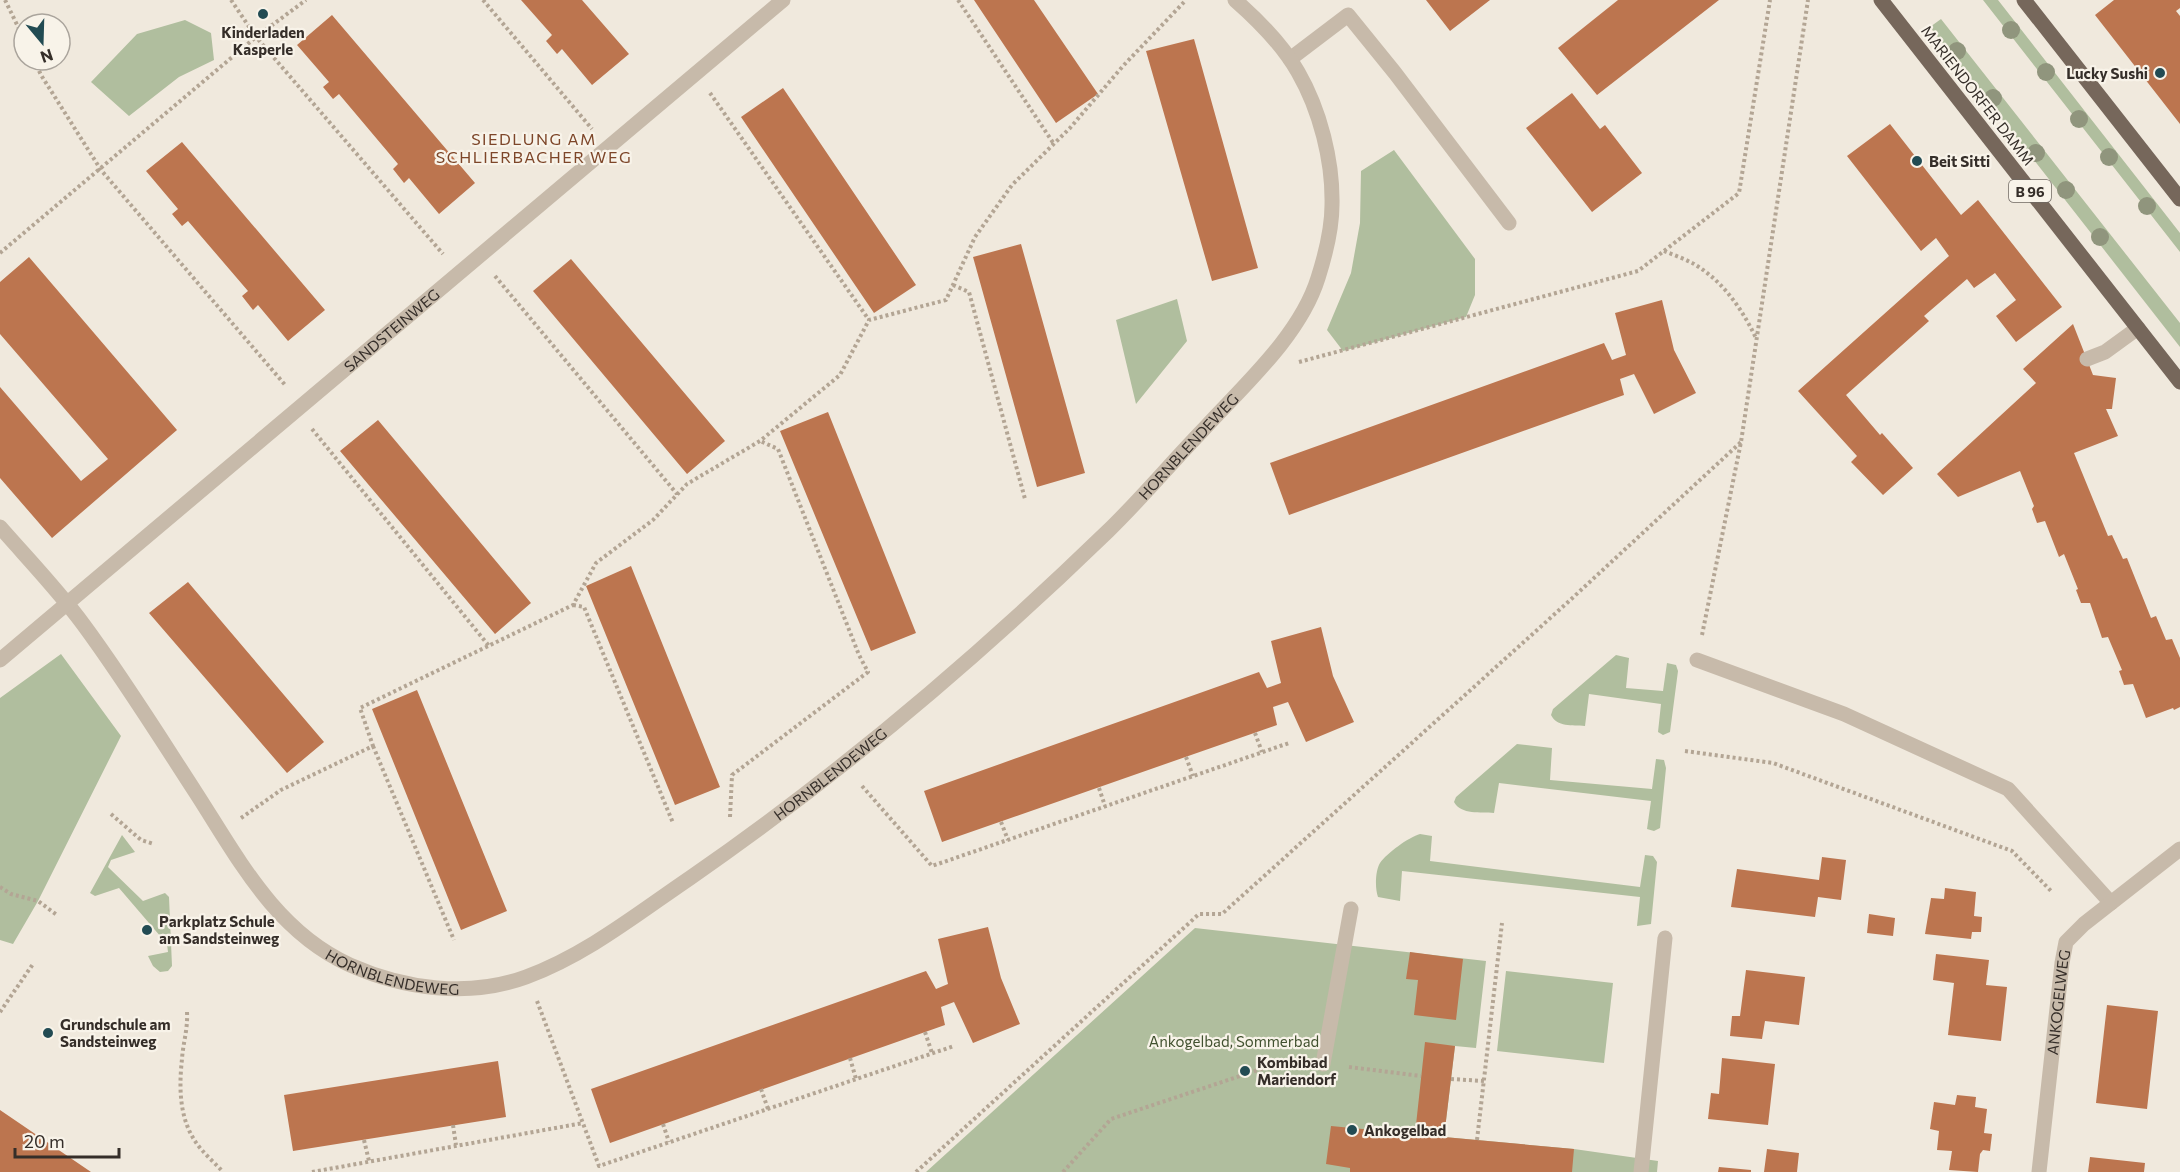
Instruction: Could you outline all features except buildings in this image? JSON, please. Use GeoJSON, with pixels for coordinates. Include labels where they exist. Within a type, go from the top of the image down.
{"type":"FeatureCollection","features":[{"type":"Feature","properties":{"kind":"main road","name":"MARIENDORFER DAMM"},"geometry":{"type":"LineString","coordinates":[[1881,0],[2180,382]]}},
{"type":"Feature","properties":{"kind":"main road"},"geometry":{"type":"LineString","coordinates":[[2031,3],[2180,199]]}},
{"type":"Feature","properties":{"kind":"street","name":"SANDSTEINWEG"},"geometry":{"type":"LineString","coordinates":[[0,660],[783,0]]}},
{"type":"Feature","properties":{"kind":"street","name":"HORNBLENDEWEG"},"geometry":{"type":"LineString","coordinates":[[0,527],[82,624],[201,801],[248,876],[270,904],[300,934],[346,964],[394,981],[431,988],[472,989],[520,979],[558,964],[592,945],[818,785],[981,650],[1112,528],[1280,346],[1317,283],[1332,208],[1330,172],[1313,104],[1299,74],[1261,23],[1235,0]]}},
{"type":"Feature","properties":{"kind":"street"},"geometry":{"type":"LineString","coordinates":[[1290,59],[1348,15],[1509,222]]}},
{"type":"Feature","properties":{"kind":"street"},"geometry":{"type":"LineString","coordinates":[[2087,359],[2104,352],[2138,328]]}},
{"type":"Feature","properties":{"kind":"street"},"geometry":{"type":"LineString","coordinates":[[1697,660],[1844,714],[2008,789],[2111,903]]}},
{"type":"Feature","properties":{"kind":"street","name":"ANKOGELWEG"},"geometry":{"type":"LineString","coordinates":[[2039,1172],[2066,942],[2084,924],[2180,849]]}},
{"type":"Feature","properties":{"kind":"street"},"geometry":{"type":"LineString","coordinates":[[1323,1064],[1351,909]]}},
{"type":"Feature","properties":{"kind":"street"},"geometry":{"type":"LineString","coordinates":[[1641,1172],[1665,938]]}},
{"type":"Feature","properties":{"kind":"path"},"geometry":{"type":"LineString","coordinates":[[5,0],[12,14]]}},
{"type":"Feature","properties":{"kind":"path"},"geometry":{"type":"LineString","coordinates":[[231,0],[256,37],[443,255]]}},
{"type":"Feature","properties":{"kind":"path"},"geometry":{"type":"LineString","coordinates":[[0,254],[256,37],[306,0]]}},
{"type":"Feature","properties":{"kind":"path"},"geometry":{"type":"LineString","coordinates":[[483,0],[592,130]]}},
{"type":"Feature","properties":{"kind":"path"},"geometry":{"type":"LineString","coordinates":[[958,0],[1054,144]]}},
{"type":"Feature","properties":{"kind":"path"},"geometry":{"type":"LineString","coordinates":[[454,940],[373,747],[360,708],[573,605],[596,563],[653,520],[687,484],[760,441],[840,375],[869,321],[946,300],[975,237],[1012,185],[1054,144],[1123,66],[1186,0]]}},
{"type":"Feature","properties":{"kind":"path"},"geometry":{"type":"LineString","coordinates":[[1299,362],[1638,271],[1739,193],[1770,0]]}},
{"type":"Feature","properties":{"kind":"path"},"geometry":{"type":"LineString","coordinates":[[1697,660],[1741,442],[1808,0]]}},
{"type":"Feature","properties":{"kind":"path"},"geometry":{"type":"LineString","coordinates":[[40,72],[101,170],[287,387]]}},
{"type":"Feature","properties":{"kind":"path"},"geometry":{"type":"LineString","coordinates":[[710,93],[869,321]]}},
{"type":"Feature","properties":{"kind":"path"},"geometry":{"type":"LineString","coordinates":[[1663,251],[1694,264],[1718,282],[1743,312],[1756,339]]}},
{"type":"Feature","properties":{"kind":"path"},"geometry":{"type":"LineString","coordinates":[[495,275],[677,494]]}},
{"type":"Feature","properties":{"kind":"path"},"geometry":{"type":"LineString","coordinates":[[954,285],[969,292],[1025,499]]}},
{"type":"Feature","properties":{"kind":"path"},"geometry":{"type":"LineString","coordinates":[[312,429],[489,646]]}},
{"type":"Feature","properties":{"kind":"path"},"geometry":{"type":"LineString","coordinates":[[730,822],[732,775],[868,672],[859,655],[777,449],[760,441]]}},
{"type":"Feature","properties":{"kind":"path"},"geometry":{"type":"LineString","coordinates":[[916,1172],[1199,914],[1222,914],[1567,603],[1741,442]]}},
{"type":"Feature","properties":{"kind":"path"},"geometry":{"type":"LineString","coordinates":[[573,605],[584,607],[673,823]]}},
{"type":"Feature","properties":{"kind":"path"},"geometry":{"type":"LineString","coordinates":[[1255,733],[1262,752]]}},
{"type":"Feature","properties":{"kind":"path"},"geometry":{"type":"LineString","coordinates":[[862,786],[932,866],[1289,743]]}},
{"type":"Feature","properties":{"kind":"path"},"geometry":{"type":"LineString","coordinates":[[241,818],[281,790],[373,747]]}},
{"type":"Feature","properties":{"kind":"path"},"geometry":{"type":"LineString","coordinates":[[1685,751],[1773,762],[2012,851],[2052,892]]}},
{"type":"Feature","properties":{"kind":"path"},"geometry":{"type":"LineString","coordinates":[[1186,757],[1193,776]]}},
{"type":"Feature","properties":{"kind":"path"},"geometry":{"type":"LineString","coordinates":[[1099,788],[1105,806]]}},
{"type":"Feature","properties":{"kind":"path"},"geometry":{"type":"LineString","coordinates":[[111,814],[141,840],[154,844]]}},
{"type":"Feature","properties":{"kind":"path"},"geometry":{"type":"LineString","coordinates":[[1001,822],[1008,840]]}},
{"type":"Feature","properties":{"kind":"path"},"geometry":{"type":"LineString","coordinates":[[0,887],[11,894],[38,901],[57,915]]}},
{"type":"Feature","properties":{"kind":"path"},"geometry":{"type":"LineString","coordinates":[[1477,1140],[1502,923]]}},
{"type":"Feature","properties":{"kind":"path"},"geometry":{"type":"LineString","coordinates":[[0,1012],[33,964]]}},
{"type":"Feature","properties":{"kind":"path"},"geometry":{"type":"LineString","coordinates":[[537,1002],[601,1172]]}},
{"type":"Feature","properties":{"kind":"path"},"geometry":{"type":"LineString","coordinates":[[187,1012],[188,1024],[182,1058],[181,1102],[186,1124],[195,1142],[223,1172]]}},
{"type":"Feature","properties":{"kind":"path"},"geometry":{"type":"LineString","coordinates":[[925,1032],[932,1053]]}},
{"type":"Feature","properties":{"kind":"path"},"geometry":{"type":"LineString","coordinates":[[599,1166],[954,1046]]}},
{"type":"Feature","properties":{"kind":"path"},"geometry":{"type":"LineString","coordinates":[[850,1058],[856,1079]]}},
{"type":"Feature","properties":{"kind":"path"},"geometry":{"type":"LineString","coordinates":[[1063,1172],[1111,1119],[1285,1061],[1421,1076]]}},
{"type":"Feature","properties":{"kind":"path"},"geometry":{"type":"LineString","coordinates":[[1451,1079],[1484,1081]]}},
{"type":"Feature","properties":{"kind":"path"},"geometry":{"type":"LineString","coordinates":[[761,1089],[768,1108]]}},
{"type":"Feature","properties":{"kind":"path"},"geometry":{"type":"LineString","coordinates":[[312,1172],[583,1123]]}},
{"type":"Feature","properties":{"kind":"path"},"geometry":{"type":"LineString","coordinates":[[663,1124],[669,1142]]}},
{"type":"Feature","properties":{"kind":"path"},"geometry":{"type":"LineString","coordinates":[[453,1125],[456,1145]]}},
{"type":"Feature","properties":{"kind":"path"},"geometry":{"type":"LineString","coordinates":[[364,1140],[369,1161]]}},
{"type":"Feature","properties":{"kind":"green space"},"geometry":{"type":"Polygon","coordinates":[[[1983,0],[1998,0],[2180,233],[2180,252],[1983,0]]]}},
{"type":"Feature","properties":{"kind":"green space"},"geometry":{"type":"Polygon","coordinates":[[[1941,19],[2180,323],[2180,347],[1930,27],[1941,19]]]}},
{"type":"Feature","properties":{"kind":"green space"},"geometry":{"type":"Polygon","coordinates":[[[185,20],[211,33],[214,60],[179,77],[129,116],[91,82],[137,34],[185,20]]]}},
{"type":"Feature","properties":{"kind":"green space"},"geometry":{"type":"Polygon","coordinates":[[[1394,150],[1475,259],[1475,295],[1466,317],[1343,351],[1327,330],[1351,273],[1360,223],[1361,171],[1394,150]]]}},
{"type":"Feature","properties":{"kind":"green space"},"geometry":{"type":"Polygon","coordinates":[[[1177,299],[1187,341],[1136,404],[1116,320],[1177,299]]]}},
{"type":"Feature","properties":{"kind":"green space"},"geometry":{"type":"Polygon","coordinates":[[[61,654],[121,736],[38,901],[13,944],[0,940],[0,698],[61,654]]]}},
{"type":"Feature","properties":{"kind":"green space"},"geometry":{"type":"Polygon","coordinates":[[[1616,655],[1629,658],[1626,688],[1663,691],[1667,663],[1676,665],[1678,671],[1670,732],[1663,735],[1658,732],[1661,704],[1589,694],[1585,726],[1565,725],[1557,722],[1551,715],[1553,709],[1616,655]]]}},
{"type":"Feature","properties":{"kind":"green space"},"geometry":{"type":"Polygon","coordinates":[[[1517,744],[1552,748],[1550,780],[1652,789],[1656,759],[1664,760],[1666,768],[1660,828],[1654,831],[1647,829],[1651,801],[1499,783],[1494,813],[1466,811],[1457,806],[1454,802],[1456,797],[1517,744]]]}},
{"type":"Feature","properties":{"kind":"green space"},"geometry":{"type":"Polygon","coordinates":[[[1420,834],[1432,836],[1430,861],[1640,887],[1645,855],[1653,856],[1657,862],[1651,924],[1637,926],[1640,897],[1402,871],[1400,901],[1378,897],[1376,880],[1380,863],[1398,846],[1420,834]]]}},
{"type":"Feature","properties":{"kind":"green space"},"geometry":{"type":"Polygon","coordinates":[[[122,835],[135,852],[111,860],[108,867],[143,901],[165,893],[169,897],[172,966],[168,971],[160,972],[153,966],[148,956],[168,952],[167,944],[119,888],[95,896],[90,893],[122,835]]]}},
{"type":"Feature","properties":{"kind":"green space","name":"Ankogelbad, Sommerbad"},"geometry":{"type":"Polygon","coordinates":[[[1195,928],[1486,961],[1476,1048],[1455,1046],[1444,1137],[1574,1149],[1658,1161],[1657,1172],[926,1172],[1195,928]]]}},
{"type":"Feature","properties":{"kind":"green space"},"geometry":{"type":"Polygon","coordinates":[[[1506,971],[1613,983],[1604,1063],[1497,1051],[1506,971]]]}},
{"type":"Feature","properties":{"kind":"place","name":"Kinderladen Kasperle"},"geometry":{"type":"Point","coordinates":[263,14]}},
{"type":"Feature","properties":{"kind":"place","name":"Lucky Sushi"},"geometry":{"type":"Point","coordinates":[2160,73]}},
{"type":"Feature","properties":{"kind":"place","name":"Beit Sitti"},"geometry":{"type":"Point","coordinates":[1917,161]}},
{"type":"Feature","properties":{"kind":"place","name":"Parkplatz Schule am Sandsteinweg"},"geometry":{"type":"Point","coordinates":[147,930]}},
{"type":"Feature","properties":{"kind":"place","name":"Grundschule am Sandsteinweg"},"geometry":{"type":"Point","coordinates":[48,1033]}},
{"type":"Feature","properties":{"kind":"place","name":"Kombibad Mariendorf"},"geometry":{"type":"Point","coordinates":[1245,1071]}},
{"type":"Feature","properties":{"kind":"place","name":"Ankogelbad"},"geometry":{"type":"Point","coordinates":[1352,1130]}},
{"type":"Feature","properties":{"kind":"district","name":"SIEDLUNG AM SCHLIERBACHER WEG"},"geometry":{"type":"Point","coordinates":[534,147]}}]}
